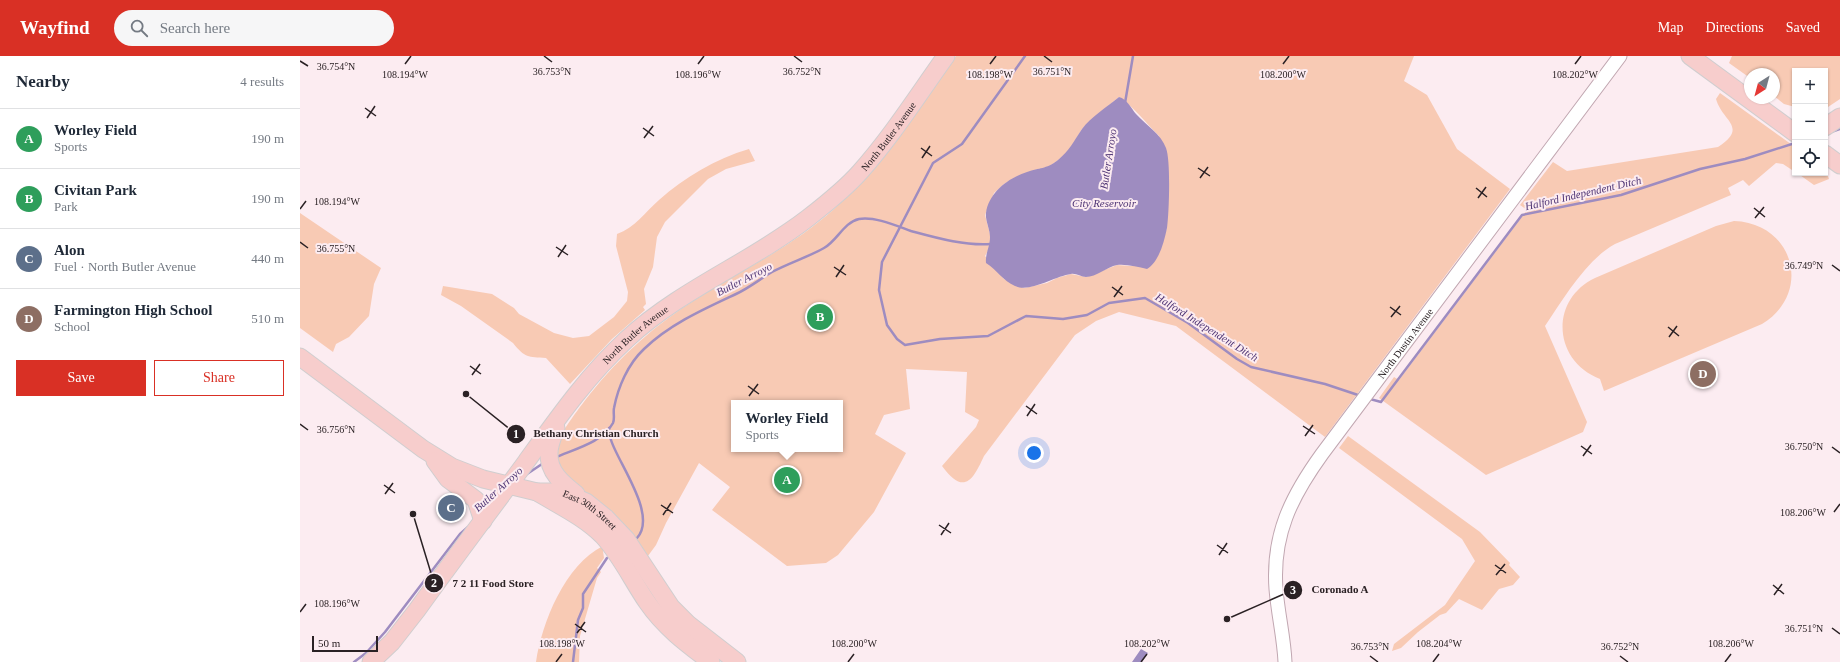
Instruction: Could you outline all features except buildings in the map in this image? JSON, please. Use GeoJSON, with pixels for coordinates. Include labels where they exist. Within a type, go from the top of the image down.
{"type":"FeatureCollection","features":[{"type":"Feature","properties":{"kind":"main road","name":"North Butler Avenue"},"geometry":{"type":"LineString","coordinates":[[371,662],[398,634],[577,392],[602,364],[652,318],[682,296],[746,259],[796,227],[841,191],[859,173],[881,146],[946,56]]}},
{"type":"Feature","properties":{"kind":"main road"},"geometry":{"type":"LineString","coordinates":[[1690,56],[1792,131]]}},
{"type":"Feature","properties":{"kind":"main road"},"geometry":{"type":"LineString","coordinates":[[1828,125],[1840,117]]}},
{"type":"Feature","properties":{"kind":"main road"},"geometry":{"type":"LineString","coordinates":[[1828,156],[1840,165]]}},
{"type":"Feature","properties":{"kind":"main road","name":"East 30th Street"},"geometry":{"type":"LineString","coordinates":[[300,357],[430,454],[459,471],[537,492],[562,492],[586,502],[606,518],[626,539],[671,606],[693,629],[737,662]]}},
{"type":"Feature","properties":{"kind":"main road"},"geometry":{"type":"LineString","coordinates":[[559,417],[548,452],[550,460],[557,477],[586,502]]}},
{"type":"Feature","properties":{"kind":"main road"},"geometry":{"type":"LineString","coordinates":[[430,454],[448,479],[476,500],[483,521]]}},
{"type":"Feature","properties":{"kind":"main road"},"geometry":{"type":"LineString","coordinates":[[537,492],[581,518],[595,529],[614,549],[641,594],[658,617],[678,637],[711,662]]}},
{"type":"Feature","properties":{"kind":"street","name":"North Dustin Avenue"},"geometry":{"type":"LineString","coordinates":[[1285,662],[1276,590],[1277,552],[1286,516],[1296,494],[1321,456],[1620,56]]}},
{"type":"Feature","properties":{"kind":"shaded area"},"geometry":{"type":"Polygon","coordinates":[[[956,56],[1414,56],[1404,81],[1427,95],[1457,149],[1510,189],[1325,437],[1176,326],[1119,312],[1096,321],[1075,335],[984,456],[972,478],[967,481],[962,482],[956,480],[942,466],[976,427],[979,420],[965,412],[967,372],[906,369],[910,409],[884,415],[875,434],[906,453],[874,512],[838,555],[826,563],[787,566],[712,510],[730,487],[699,463],[666,523],[656,545],[645,560],[555,468],[556,447],[562,433],[590,394],[614,366],[654,329],[698,298],[785,246],[834,209],[868,174],[913,116],[956,56]],[[1119,97],[1089,122],[1082,129],[1069,151],[1057,161],[1047,168],[1038,169],[1016,177],[1004,184],[994,193],[985,215],[990,234],[990,247],[985,256],[1004,279],[1024,288],[1047,283],[1071,274],[1086,277],[1117,265],[1131,266],[1157,257],[1167,228],[1159,136],[1124,100],[1119,97]]]}},
{"type":"Feature","properties":{"kind":"shaded area"},"geometry":{"type":"Polygon","coordinates":[[[1732,56],[1840,56],[1840,99],[1828,107],[1828,68],[1792,68],[1792,106],[1784,104],[1780,101],[1780,68],[1744,68],[1744,74],[1729,63],[1732,56]]]}},
{"type":"Feature","properties":{"kind":"shaded area"},"geometry":{"type":"Polygon","coordinates":[[[1720,93],[1792,145],[1792,170],[1783,164],[1776,163],[1749,186],[1743,180],[1728,188],[1731,195],[1615,244],[1594,260],[1576,280],[1545,326],[1587,422],[1583,432],[1486,475],[1379,398],[1394,377],[1399,380],[1527,210],[1520,205],[1553,162],[1567,171],[1718,147],[1732,134],[1733,129],[1719,107],[1716,99],[1720,93]]]}},
{"type":"Feature","properties":{"kind":"shaded area"},"geometry":{"type":"Polygon","coordinates":[[[749,149],[755,161],[726,169],[708,179],[665,222],[657,237],[653,267],[644,289],[646,304],[643,307],[645,310],[612,339],[570,384],[546,358],[527,356],[513,343],[461,306],[441,295],[443,286],[492,294],[514,308],[519,314],[554,333],[573,338],[589,336],[614,317],[627,301],[628,292],[616,246],[617,234],[635,224],[659,200],[690,176],[712,163],[749,149]]]}},
{"type":"Feature","properties":{"kind":"shaded area"},"geometry":{"type":"Polygon","coordinates":[[[1801,176],[1828,176],[1829,179],[1814,185],[1801,176]]]}},
{"type":"Feature","properties":{"kind":"shaded area"},"geometry":{"type":"Polygon","coordinates":[[[300,213],[381,268],[374,284],[369,316],[349,337],[336,344],[333,352],[300,328],[300,213]]]}},
{"type":"Feature","properties":{"kind":"shaded area"},"geometry":{"type":"Polygon","coordinates":[[[1734,221],[1755,225],[1771,234],[1783,246],[1790,262],[1791,278],[1788,295],[1778,311],[1762,324],[1604,391],[1600,379],[1584,370],[1573,359],[1566,345],[1563,330],[1564,315],[1570,301],[1580,288],[1595,278],[1716,226],[1734,221]]]}},
{"type":"Feature","properties":{"kind":"shaded area"},"geometry":{"type":"Polygon","coordinates":[[[1348,436],[1480,532],[1510,563],[1509,565],[1520,577],[1513,585],[1499,589],[1482,610],[1459,599],[1446,613],[1440,615],[1418,632],[1401,648],[1392,651],[1394,644],[1445,605],[1475,561],[1462,539],[1339,448],[1348,436]]]}},
{"type":"Feature","properties":{"kind":"shaded area"},"geometry":{"type":"Polygon","coordinates":[[[603,546],[606,549],[603,551],[604,558],[597,568],[601,572],[597,578],[580,636],[579,662],[536,662],[544,630],[558,596],[577,567],[589,555],[603,546]]]}},
{"type":"Feature","properties":{"kind":"water","name":"City Reservoir"},"geometry":{"type":"Polygon","coordinates":[[[1119,97],[1127,102],[1136,114],[1161,138],[1168,155],[1168,221],[1158,257],[1147,269],[1129,265],[1117,265],[1090,277],[1071,274],[1035,286],[1021,288],[1011,284],[986,263],[990,237],[986,213],[991,199],[1001,187],[1013,178],[1032,170],[1046,167],[1058,160],[1094,116],[1119,97]]]}},
{"type":"Feature","properties":{"kind":"water"},"geometry":{"type":"Polygon","coordinates":[[[1141,649],[1148,653],[1142,662],[1132,662],[1141,649]]]}},
{"type":"Feature","properties":{"kind":"waterway","name":"Halford Independent Ditch"},"geometry":{"type":"LineString","coordinates":[[1025,56],[962,144],[933,163],[882,262],[879,290],[887,325],[897,339],[905,345],[940,339],[988,336],[1026,316],[1063,319],[1087,315],[1109,303],[1145,298],[1188,323],[1237,359],[1251,367],[1325,384],[1361,396]]}},
{"type":"Feature","properties":{"kind":"waterway","name":"Butler Arroyo"},"geometry":{"type":"LineString","coordinates":[[1125,103],[1133,56]]}},
{"type":"Feature","properties":{"kind":"waterway","name":"Halford Independent Ditch"},"geometry":{"type":"LineString","coordinates":[[1831,132],[1840,129]]}},
{"type":"Feature","properties":{"kind":"waterway","name":"Halford Independent Ditch"},"geometry":{"type":"LineString","coordinates":[[1370,399],[1381,402],[1522,215],[1621,195],[1700,169],[1745,159],[1792,144]]}},
{"type":"Feature","properties":{"kind":"waterway","name":"Butler Arroyo"},"geometry":{"type":"LineString","coordinates":[[554,458],[587,445],[602,436],[608,430],[614,421],[616,400],[624,376],[638,355],[654,340],[688,318],[741,292],[772,272],[824,248],[854,221],[865,218],[871,219],[951,241],[971,244],[991,244]]}},
{"type":"Feature","properties":{"kind":"waterway"},"geometry":{"type":"LineString","coordinates":[[609,428],[610,437],[615,450],[640,503],[643,516],[642,528],[637,538]]}},
{"type":"Feature","properties":{"kind":"waterway","name":"Butler Arroyo"},"geometry":{"type":"LineString","coordinates":[[527,474],[545,462]]}},
{"type":"Feature","properties":{"kind":"waterway","name":"Butler Arroyo"},"geometry":{"type":"LineString","coordinates":[[354,662],[366,653],[385,632],[460,534],[468,527]]}},
{"type":"Feature","properties":{"kind":"waterway"},"geometry":{"type":"LineString","coordinates":[[573,662],[578,620],[583,608],[583,594],[607,558]]}},
{"type":"Feature","properties":{"kind":"place","name":"Civitan Park"},"geometry":{"type":"Point","coordinates":[820,317]}},
{"type":"Feature","properties":{"kind":"place","name":"Farmington High School"},"geometry":{"type":"Point","coordinates":[1703,374]}},
{"type":"Feature","properties":{"kind":"place","name":"Bethany Christian Church"},"geometry":{"type":"Point","coordinates":[466,394]}},
{"type":"Feature","properties":{"kind":"place","name":"Worley Field"},"geometry":{"type":"Point","coordinates":[787,480]}},
{"type":"Feature","properties":{"kind":"place","name":"Alon"},"geometry":{"type":"Point","coordinates":[451,508]}},
{"type":"Feature","properties":{"kind":"place","name":"7 2 11 Food Store"},"geometry":{"type":"Point","coordinates":[413,514]}},
{"type":"Feature","properties":{"kind":"place","name":"Coronado A"},"geometry":{"type":"Point","coordinates":[1227,619]}}]}
